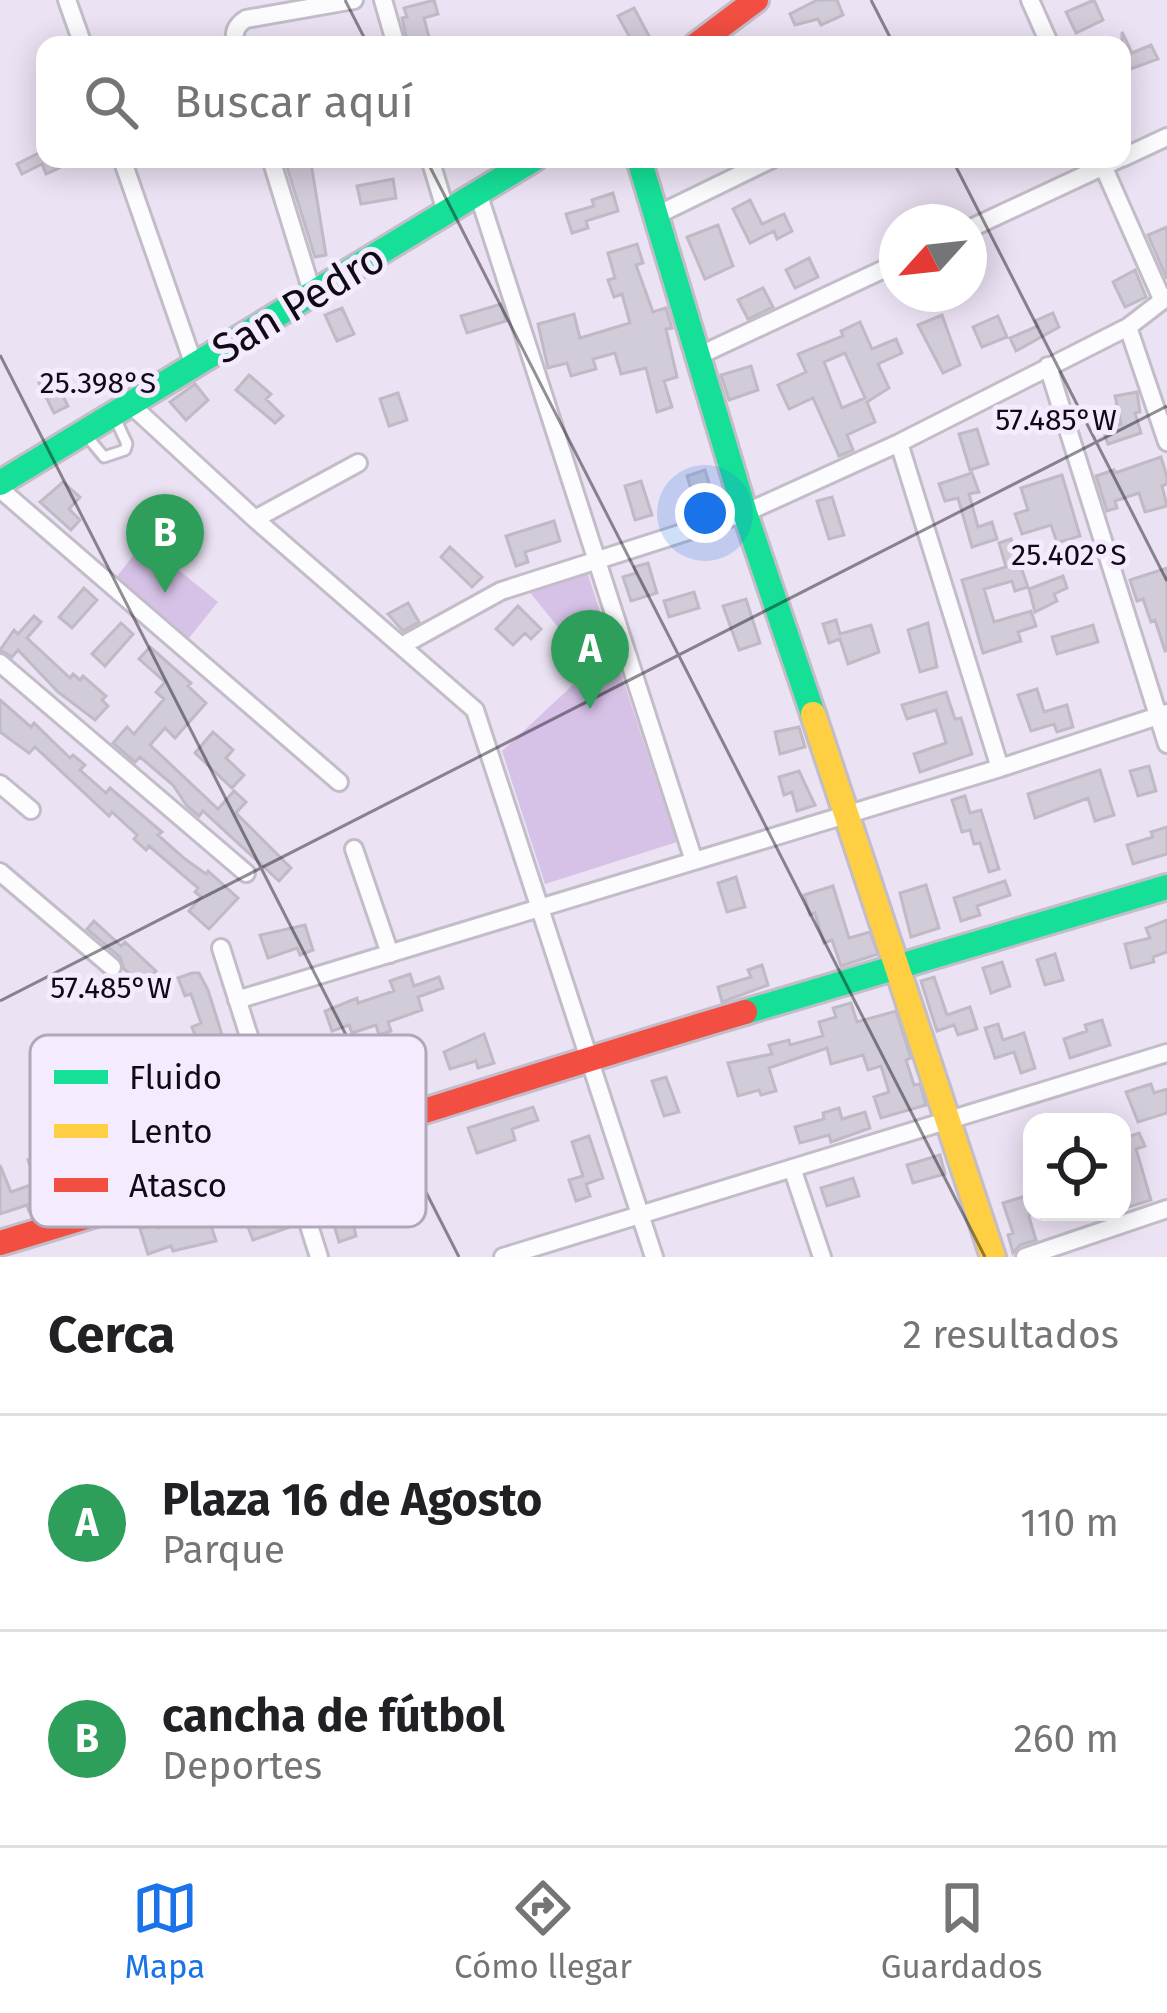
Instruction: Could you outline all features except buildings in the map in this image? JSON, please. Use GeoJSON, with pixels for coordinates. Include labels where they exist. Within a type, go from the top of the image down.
{"type":"FeatureCollection","features":[{"type":"Feature","properties":{"kind":"street"},"geometry":{"type":"LineString","coordinates":[[67,0],[80,36]]}},
{"type":"Feature","properties":{"kind":"street"},"geometry":{"type":"LineString","coordinates":[[233,36],[246,19],[354,0]]}},
{"type":"Feature","properties":{"kind":"street"},"geometry":{"type":"LineString","coordinates":[[383,0],[393,36]]}},
{"type":"Feature","properties":{"kind":"street"},"geometry":{"type":"LineString","coordinates":[[708,36],[756,0]]}},
{"type":"Feature","properties":{"kind":"street"},"geometry":{"type":"LineString","coordinates":[[1030,0],[1046,36]]}},
{"type":"Feature","properties":{"kind":"street"},"geometry":{"type":"LineString","coordinates":[[1131,152],[1167,137]]}},
{"type":"Feature","properties":{"kind":"street"},"geometry":{"type":"LineString","coordinates":[[125,168],[194,365]]}},
{"type":"Feature","properties":{"kind":"street"},"geometry":{"type":"LineString","coordinates":[[274,168],[313,295]]}},
{"type":"Feature","properties":{"kind":"street"},"geometry":{"type":"LineString","coordinates":[[433,168],[447,215]]}},
{"type":"Feature","properties":{"kind":"street","name":"San Pedro"},"geometry":{"type":"LineString","coordinates":[[0,486],[83,431],[521,168]]}},
{"type":"Feature","properties":{"kind":"street"},"geometry":{"type":"LineString","coordinates":[[642,168],[745,513],[993,1257]]}},
{"type":"Feature","properties":{"kind":"street"},"geometry":{"type":"LineString","coordinates":[[656,216],[754,168]]}},
{"type":"Feature","properties":{"kind":"street"},"geometry":{"type":"LineString","coordinates":[[987,220],[1095,168]]}},
{"type":"Feature","properties":{"kind":"street"},"geometry":{"type":"LineString","coordinates":[[403,645],[501,591],[745,513],[899,443],[1154,310],[1165,298],[1114,168]]}},
{"type":"Feature","properties":{"kind":"street"},"geometry":{"type":"LineString","coordinates":[[479,196],[694,861]]}},
{"type":"Feature","properties":{"kind":"street"},"geometry":{"type":"LineString","coordinates":[[698,356],[879,271]]}},
{"type":"Feature","properties":{"kind":"street"},"geometry":{"type":"LineString","coordinates":[[1128,327],[1167,442]]}},
{"type":"Feature","properties":{"kind":"street"},"geometry":{"type":"LineString","coordinates":[[1048,366],[1162,715],[1167,744]]}},
{"type":"Feature","properties":{"kind":"street"},"geometry":{"type":"LineString","coordinates":[[122,408],[475,710],[654,1257]]}},
{"type":"Feature","properties":{"kind":"street"},"geometry":{"type":"LineString","coordinates":[[899,443],[1000,768]]}},
{"type":"Feature","properties":{"kind":"street"},"geometry":{"type":"LineString","coordinates":[[255,519],[358,463]]}},
{"type":"Feature","properties":{"kind":"street"},"geometry":{"type":"LineString","coordinates":[[0,486],[339,782]]}},
{"type":"Feature","properties":{"kind":"street"},"geometry":{"type":"LineString","coordinates":[[0,663],[245,873]]}},
{"type":"Feature","properties":{"kind":"street"},"geometry":{"type":"LineString","coordinates":[[237,1000],[1162,715]]}},
{"type":"Feature","properties":{"kind":"street"},"geometry":{"type":"LineString","coordinates":[[0,784],[31,810]]}},
{"type":"Feature","properties":{"kind":"street"},"geometry":{"type":"LineString","coordinates":[[353,849],[390,954]]}},
{"type":"Feature","properties":{"kind":"street"},"geometry":{"type":"LineString","coordinates":[[0,872],[112,967]]}},
{"type":"Feature","properties":{"kind":"street"},"geometry":{"type":"LineString","coordinates":[[426,1112],[590,1058],[1167,887]]}},
{"type":"Feature","properties":{"kind":"street"},"geometry":{"type":"LineString","coordinates":[[221,948],[248,1035]]}},
{"type":"Feature","properties":{"kind":"street"},"geometry":{"type":"LineString","coordinates":[[503,1257],[1167,1053]]}},
{"type":"Feature","properties":{"kind":"street"},"geometry":{"type":"LineString","coordinates":[[792,1168],[823,1257]]}},
{"type":"Feature","properties":{"kind":"street"},"geometry":{"type":"LineString","coordinates":[[1025,1257],[1167,1209]]}},
{"type":"Feature","properties":{"kind":"street"},"geometry":{"type":"LineString","coordinates":[[0,1244],[54,1227]]}},
{"type":"Feature","properties":{"kind":"street"},"geometry":{"type":"LineString","coordinates":[[309,1227],[319,1257]]}},
{"type":"Feature","properties":{"kind":"lane"},"geometry":{"type":"LineString","coordinates":[[83,431],[104,457],[125,450],[122,408]]}},
{"type":"Feature","properties":{"kind":"shaded area"},"geometry":{"type":"Polygon","coordinates":[[[144,542],[218,602],[185,643],[111,584],[144,542]]]}},
{"type":"Feature","properties":{"kind":"shaded area"},"geometry":{"type":"Polygon","coordinates":[[[586,569],[677,842],[545,884],[502,751],[591,668],[528,590],[586,569]]]}},
{"type":"Feature","properties":{"kind":"traffic: fast"},"geometry":{"type":"LineString","coordinates":[[0,483],[519,168]]}},
{"type":"Feature","properties":{"kind":"traffic: fast"},"geometry":{"type":"LineString","coordinates":[[642,168],[745,513],[813,714]]}},
{"type":"Feature","properties":{"kind":"traffic: fast"},"geometry":{"type":"LineString","coordinates":[[745,1012],[1167,887]]}},
{"type":"Feature","properties":{"kind":"traffic: slow"},"geometry":{"type":"LineString","coordinates":[[813,714],[993,1257]]}},
{"type":"Feature","properties":{"kind":"traffic: jam"},"geometry":{"type":"LineString","coordinates":[[708,36],[756,0]]}},
{"type":"Feature","properties":{"kind":"traffic: jam"},"geometry":{"type":"LineString","coordinates":[[426,1111],[745,1012]]}},
{"type":"Feature","properties":{"kind":"traffic: jam"},"geometry":{"type":"LineString","coordinates":[[0,1243],[52,1227]]}},
{"type":"Feature","properties":{"kind":"place","name":"cancha de fútbol"},"geometry":{"type":"Point","coordinates":[165,593]}},
{"type":"Feature","properties":{"kind":"place","name":"Plaza 16 de Agosto"},"geometry":{"type":"Point","coordinates":[590,709]}}]}
